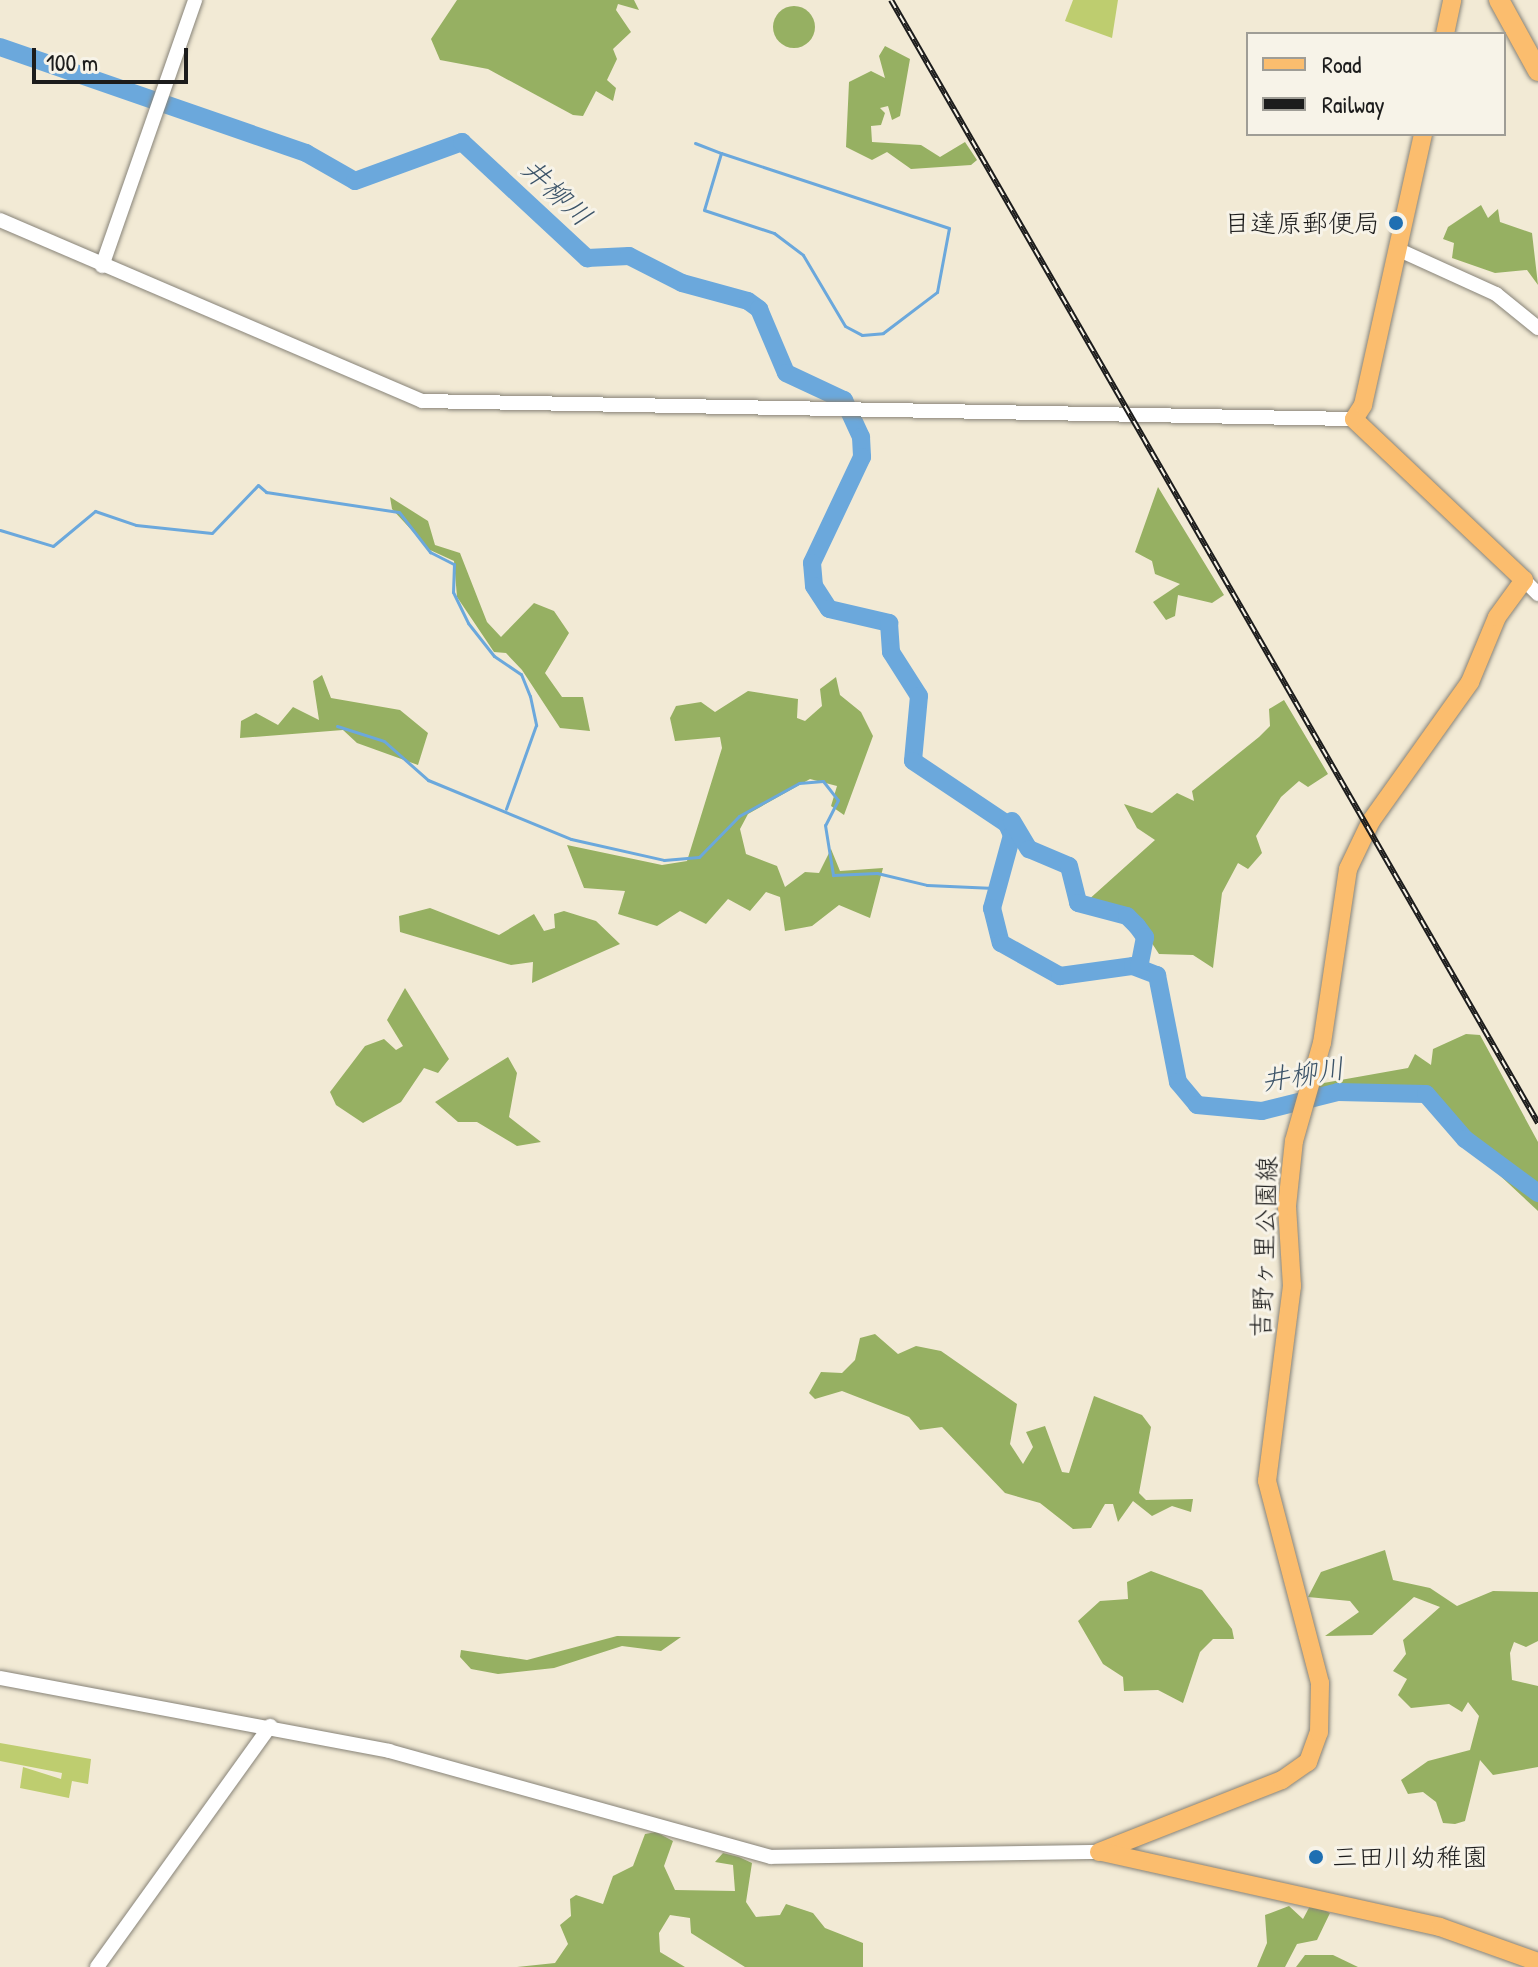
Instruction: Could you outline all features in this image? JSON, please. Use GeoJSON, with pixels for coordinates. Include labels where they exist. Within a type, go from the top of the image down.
{"type":"FeatureCollection","features":[{"type":"Feature","properties":{"kind":"highway"},"geometry":{"type":"LineString","coordinates":[[1499,0],[1538,71]]}},
{"type":"Feature","properties":{"kind":"main road"},"geometry":{"type":"LineString","coordinates":[[1445,32],[1452,0]]}},
{"type":"Feature","properties":{"kind":"main road"},"geometry":{"type":"LineString","coordinates":[[1423,136],[1363,405],[1354,419],[1524,580]]}},
{"type":"Feature","properties":{"kind":"main road","name":"吉野ヶ里公園線"},"geometry":{"type":"LineString","coordinates":[[1099,1852],[1282,1780],[1315,1749],[1320,1683],[1267,1481],[1292,1286],[1287,1206],[1294,1141],[1322,1043],[1348,869],[1386,799],[1470,682],[1497,617],[1524,580]]}},
{"type":"Feature","properties":{"kind":"main road"},"geometry":{"type":"LineString","coordinates":[[1099,1852],[1440,1927],[1538,1962]]}},
{"type":"Feature","properties":{"kind":"street"},"geometry":{"type":"LineString","coordinates":[[102,266],[195,0]]}},
{"type":"Feature","properties":{"kind":"street"},"geometry":{"type":"LineString","coordinates":[[0,220],[422,401],[812,411],[1354,419]]}},
{"type":"Feature","properties":{"kind":"street"},"geometry":{"type":"LineString","coordinates":[[1397,249],[1496,294],[1538,328]]}},
{"type":"Feature","properties":{"kind":"street"},"geometry":{"type":"LineString","coordinates":[[1524,580],[1538,594]]}},
{"type":"Feature","properties":{"kind":"street"},"geometry":{"type":"LineString","coordinates":[[0,1678],[270,1726],[389,1751],[771,1857],[1099,1852]]}},
{"type":"Feature","properties":{"kind":"street"},"geometry":{"type":"LineString","coordinates":[[97,1967],[270,1726]]}},
{"type":"Feature","properties":{"kind":"green space"},"geometry":{"type":"Polygon","coordinates":[[[457,0],[634,0],[639,10],[618,4],[616,10],[631,32],[613,49],[617,59],[607,80],[616,88],[613,101],[596,91],[583,116],[573,115],[488,69],[440,60],[431,39],[457,0]]]}},
{"type":"Feature","properties":{"kind":"green space"},"geometry":{"type":"Polygon","coordinates":[[[1073,0],[1118,0],[1112,38],[1065,21],[1073,0]]]}},
{"type":"Feature","properties":{"kind":"green space"},"geometry":{"type":"Polygon","coordinates":[[[794,6],[809,12],[815,27],[809,42],[794,48],[779,42],[773,27],[779,12],[794,6]]]}},
{"type":"Feature","properties":{"kind":"green space"},"geometry":{"type":"Polygon","coordinates":[[[885,46],[910,59],[900,116],[892,120],[888,106],[880,108],[885,113],[881,125],[871,126],[872,142],[921,145],[940,157],[965,142],[977,160],[971,165],[911,169],[887,152],[872,160],[846,147],[849,82],[871,71],[885,78],[879,56],[885,46]]]}},
{"type":"Feature","properties":{"kind":"green space"},"geometry":{"type":"Polygon","coordinates":[[[1481,205],[1488,218],[1498,209],[1500,222],[1532,233],[1538,285],[1527,270],[1495,273],[1452,258],[1454,243],[1443,239],[1448,227],[1481,205]]]}},
{"type":"Feature","properties":{"kind":"green space"},"geometry":{"type":"Polygon","coordinates":[[[1158,487],[1224,595],[1212,603],[1178,595],[1175,616],[1166,620],[1153,602],[1180,584],[1155,574],[1152,561],[1135,552],[1158,487]]]}},
{"type":"Feature","properties":{"kind":"green space"},"geometry":{"type":"Polygon","coordinates":[[[390,497],[428,521],[435,545],[460,553],[487,622],[501,637],[534,603],[554,611],[569,633],[545,673],[562,697],[583,697],[590,731],[560,728],[522,670],[506,653],[494,652],[457,597],[454,561],[430,550],[392,509],[390,497]]]}},
{"type":"Feature","properties":{"kind":"green space"},"geometry":{"type":"Polygon","coordinates":[[[322,675],[331,698],[400,710],[428,733],[418,765],[357,743],[343,730],[240,738],[241,721],[256,713],[278,725],[293,707],[319,720],[313,681],[322,675]]]}},
{"type":"Feature","properties":{"kind":"green space"},"geometry":{"type":"Polygon","coordinates":[[[836,677],[840,695],[861,712],[873,736],[844,815],[831,806],[837,786],[810,779],[748,814],[740,829],[746,854],[777,866],[785,887],[805,872],[819,873],[831,849],[840,871],[883,868],[870,918],[839,905],[812,926],[785,931],[780,897],[766,892],[750,911],[728,899],[706,924],[680,911],[657,926],[618,914],[625,891],[584,888],[567,845],[662,865],[687,861],[722,748],[720,737],[675,741],[670,718],[676,706],[701,702],[715,712],[748,691],[798,699],[797,718],[805,721],[822,706],[820,689],[836,677]]]}},
{"type":"Feature","properties":{"kind":"green space"},"geometry":{"type":"Polygon","coordinates":[[[1284,700],[1328,774],[1308,787],[1299,781],[1281,797],[1256,836],[1262,853],[1248,869],[1238,863],[1222,893],[1213,968],[1193,955],[1159,954],[1132,913],[1086,902],[1155,840],[1137,828],[1124,804],[1152,813],[1177,793],[1194,801],[1192,791],[1259,737],[1270,726],[1269,709],[1284,700]]]}},
{"type":"Feature","properties":{"kind":"green space"},"geometry":{"type":"Polygon","coordinates":[[[430,908],[499,935],[534,914],[544,931],[555,928],[554,914],[564,911],[596,921],[620,944],[532,983],[533,962],[511,965],[400,932],[399,916],[430,908]]]}},
{"type":"Feature","properties":{"kind":"green space"},"geometry":{"type":"Polygon","coordinates":[[[405,988],[449,1059],[438,1073],[424,1068],[401,1102],[363,1123],[336,1105],[330,1092],[365,1046],[384,1039],[396,1050],[403,1046],[387,1020],[405,988]]]}},
{"type":"Feature","properties":{"kind":"green space"},"geometry":{"type":"Polygon","coordinates":[[[1466,1034],[1480,1035],[1538,1142],[1538,1211],[1466,1144],[1430,1092],[1315,1091],[1318,1084],[1408,1068],[1415,1054],[1431,1065],[1433,1049],[1466,1034]]]}},
{"type":"Feature","properties":{"kind":"green space"},"geometry":{"type":"Polygon","coordinates":[[[508,1057],[517,1073],[509,1117],[541,1142],[517,1146],[477,1122],[458,1122],[435,1102],[508,1057]]]}},
{"type":"Feature","properties":{"kind":"green space"},"geometry":{"type":"Polygon","coordinates":[[[875,1334],[898,1354],[916,1346],[941,1351],[1017,1404],[1010,1444],[1023,1464],[1033,1447],[1026,1432],[1045,1426],[1062,1472],[1069,1473],[1094,1396],[1142,1415],[1151,1427],[1139,1493],[1146,1500],[1193,1499],[1191,1512],[1172,1506],[1152,1516],[1133,1501],[1118,1522],[1113,1504],[1105,1504],[1091,1528],[1073,1529],[1040,1503],[1005,1493],[942,1427],[920,1430],[909,1417],[842,1391],[815,1399],[809,1393],[821,1372],[842,1373],[855,1360],[860,1338],[875,1334]]]}},
{"type":"Feature","properties":{"kind":"green space"},"geometry":{"type":"Polygon","coordinates":[[[1385,1550],[1393,1580],[1430,1588],[1457,1606],[1493,1591],[1538,1592],[1538,1641],[1526,1647],[1514,1642],[1510,1653],[1512,1680],[1538,1686],[1538,1767],[1493,1775],[1480,1760],[1465,1821],[1455,1824],[1443,1823],[1436,1802],[1423,1792],[1408,1794],[1401,1780],[1428,1761],[1470,1750],[1479,1716],[1468,1702],[1462,1712],[1449,1704],[1411,1708],[1398,1695],[1407,1679],[1393,1671],[1406,1654],[1403,1640],[1440,1607],[1414,1597],[1372,1635],[1325,1636],[1359,1612],[1350,1601],[1308,1597],[1321,1572],[1385,1550]]]}},
{"type":"Feature","properties":{"kind":"green space"},"geometry":{"type":"Polygon","coordinates":[[[1151,1571],[1202,1590],[1232,1629],[1234,1639],[1213,1639],[1200,1652],[1183,1703],[1158,1690],[1124,1691],[1123,1677],[1103,1664],[1078,1621],[1100,1601],[1128,1599],[1127,1582],[1151,1571]]]}},
{"type":"Feature","properties":{"kind":"green space"},"geometry":{"type":"Polygon","coordinates":[[[617,1636],[681,1637],[661,1651],[622,1646],[554,1668],[498,1674],[471,1669],[460,1657],[461,1650],[527,1660],[617,1636]]]}},
{"type":"Feature","properties":{"kind":"green space"},"geometry":{"type":"Polygon","coordinates":[[[0,1743],[91,1759],[88,1784],[72,1781],[69,1798],[20,1788],[23,1767],[61,1779],[62,1773],[0,1761],[0,1743]]]}},
{"type":"Feature","properties":{"kind":"green space"},"geometry":{"type":"Polygon","coordinates":[[[656,1832],[673,1841],[664,1866],[675,1890],[735,1891],[733,1865],[715,1862],[723,1853],[739,1857],[752,1863],[746,1902],[756,1917],[780,1915],[786,1904],[813,1913],[825,1928],[863,1943],[863,1967],[745,1967],[691,1933],[690,1918],[670,1915],[659,1933],[660,1952],[685,1967],[517,1967],[555,1963],[568,1944],[560,1925],[571,1916],[570,1899],[576,1895],[603,1904],[613,1876],[633,1866],[645,1834],[656,1832]]]}},
{"type":"Feature","properties":{"kind":"green space"},"geometry":{"type":"Polygon","coordinates":[[[1311,1904],[1330,1913],[1317,1940],[1297,1944],[1285,1967],[1257,1967],[1267,1943],[1265,1915],[1289,1906],[1303,1919],[1311,1904]]]}},
{"type":"Feature","properties":{"kind":"green space"},"geometry":{"type":"Polygon","coordinates":[[[1305,1955],[1333,1955],[1358,1967],[1296,1967],[1305,1955]]]}},
{"type":"Feature","properties":{"kind":"waterway","name":"井柳川"},"geometry":{"type":"LineString","coordinates":[[0,47],[306,153],[355,181],[462,142],[587,258],[629,256],[682,283],[748,301],[759,309],[786,373],[844,400],[861,437],[862,457],[812,563],[814,586],[829,609],[889,623],[891,652],[919,696],[913,761],[1007,824],[1012,835],[992,908],[1001,943],[1060,976],[1133,966],[1157,975],[1178,1082],[1197,1105],[1262,1111],[1338,1092],[1426,1094],[1465,1139],[1538,1193]]}},
{"type":"Feature","properties":{"kind":"waterway"},"geometry":{"type":"LineString","coordinates":[[695,143],[721,153],[704,210],[774,233],[803,255],[845,326],[862,335],[883,333],[937,292],[949,228],[721,153]]}},
{"type":"Feature","properties":{"kind":"waterway"},"geometry":{"type":"LineString","coordinates":[[0,530],[53,546],[95,511],[136,525],[212,533],[258,485],[266,492],[399,512],[430,552],[454,564],[453,592],[468,623],[494,656],[521,674],[530,696],[536,725],[506,809]]}},
{"type":"Feature","properties":{"kind":"waterway"},"geometry":{"type":"LineString","coordinates":[[337,726],[384,741],[428,780],[571,839],[664,860],[699,857],[739,816],[799,783],[823,781],[838,800],[825,825],[833,875],[877,873],[927,885],[994,888]]}},
{"type":"Feature","properties":{"kind":"waterway","name":"井柳川"},"geometry":{"type":"LineString","coordinates":[[1012,821],[1029,849],[1069,866],[1078,903],[1127,916],[1137,926],[1145,937],[1139,967]]}},
{"type":"Feature","properties":{"kind":"railway"},"geometry":{"type":"LineString","coordinates":[[891,0],[1538,1123]]}},
{"type":"Feature","properties":{"kind":"place","name":"目達原郵便局"},"geometry":{"type":"Point","coordinates":[1396,223]}},
{"type":"Feature","properties":{"kind":"place","name":"三田川幼稚園"},"geometry":{"type":"Point","coordinates":[1316,1857]}}]}
